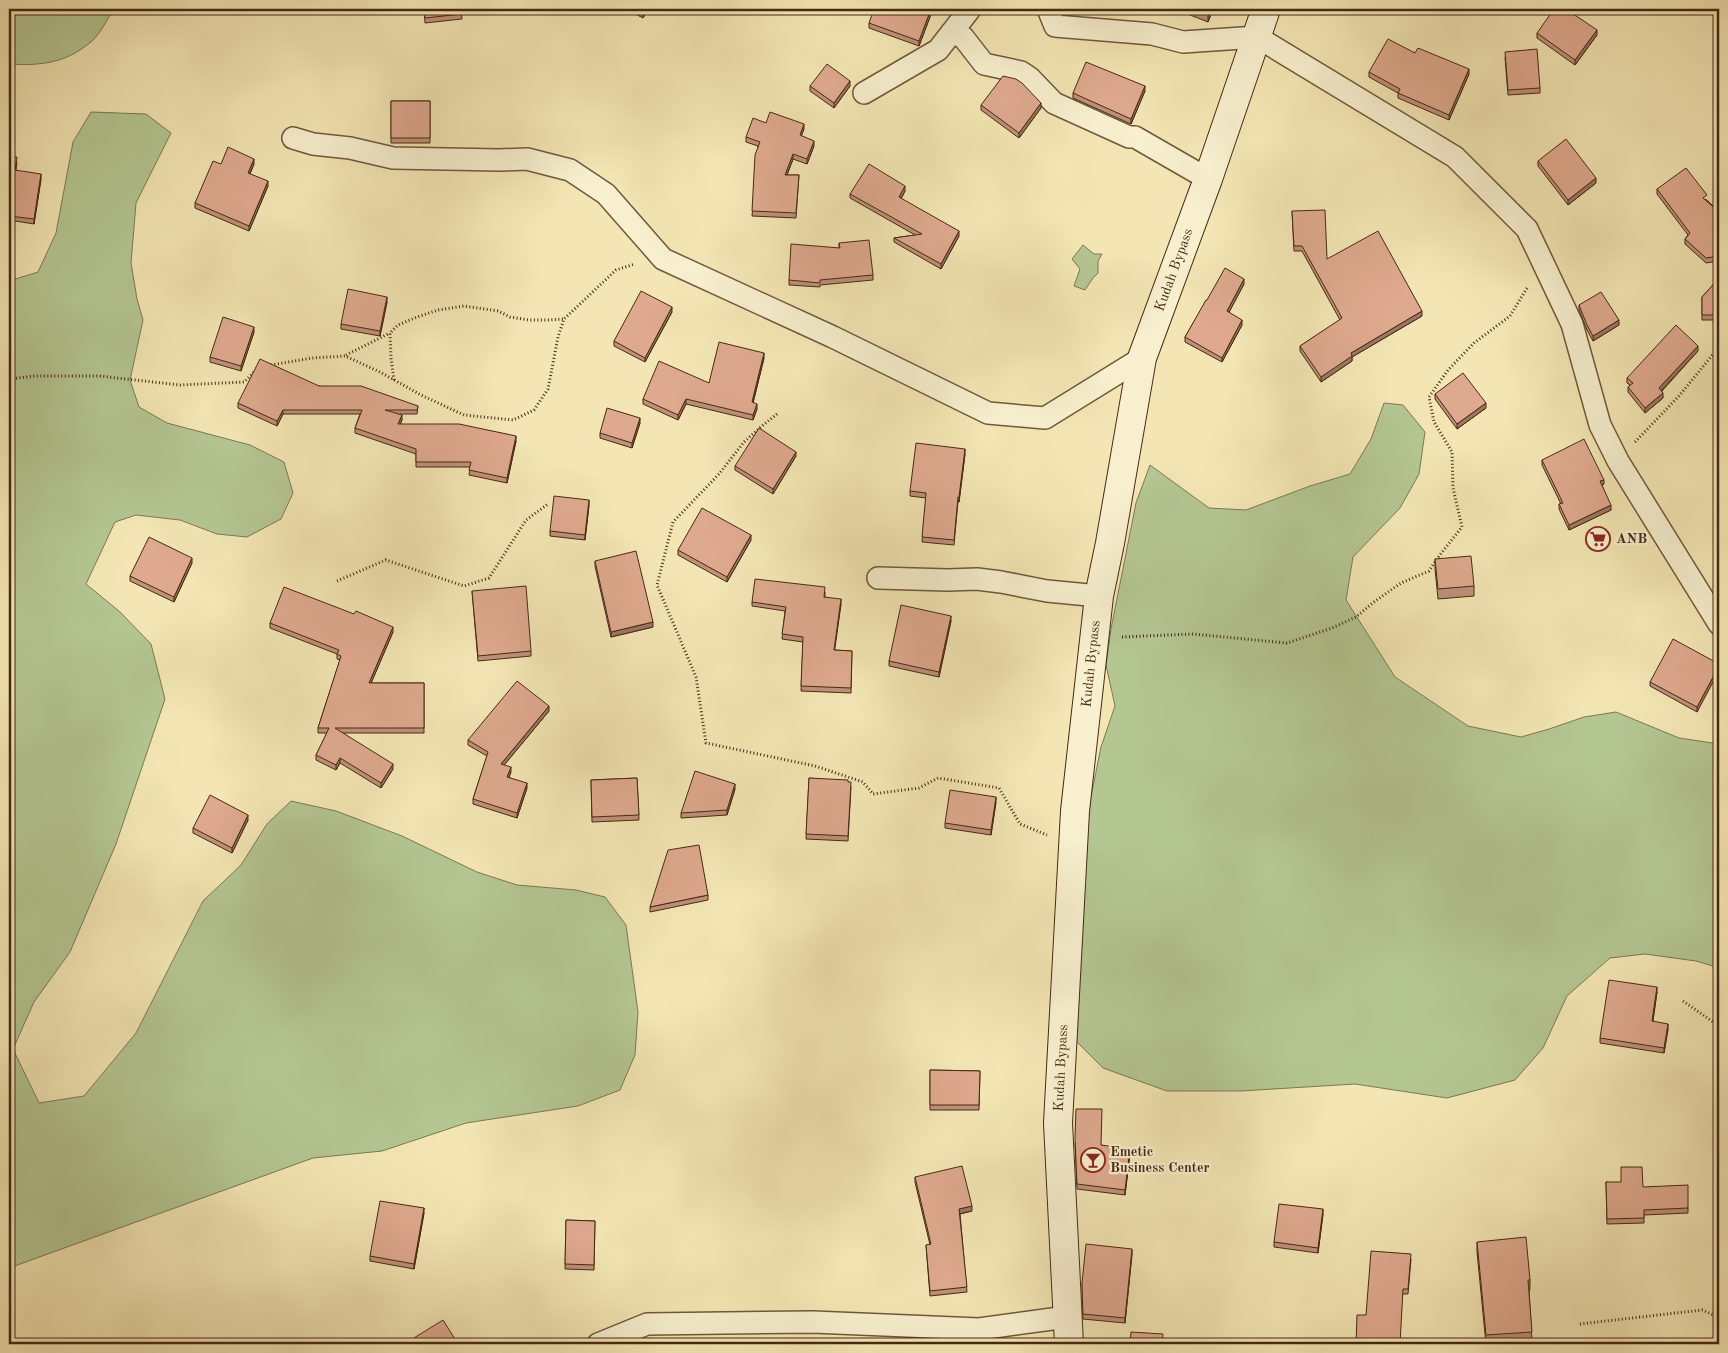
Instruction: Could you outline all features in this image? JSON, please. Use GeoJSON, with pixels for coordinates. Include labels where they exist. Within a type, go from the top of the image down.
{"type":"FeatureCollection","features":[{"type":"Feature","properties":{"kind":"street"},"geometry":{"type":"LineString","coordinates":[[864,93],[938,50],[970,9]]}},
{"type":"Feature","properties":{"kind":"street"},"geometry":{"type":"LineString","coordinates":[[1048,9],[1055,26],[1152,34],[1183,42],[1257,37],[1455,157],[1527,229],[1572,324],[1600,425],[1618,461],[1719,624]]}},
{"type":"Feature","properties":{"kind":"street","name":"Kudah Bypass"},"geometry":{"type":"LineString","coordinates":[[1069,1344],[1066,1317],[1058,1122],[1075,811],[1099,596],[1142,358],[1208,180],[1266,9]]}},
{"type":"Feature","properties":{"kind":"street"},"geometry":{"type":"LineString","coordinates":[[951,33],[963,37],[984,64],[1021,72],[1030,78],[1054,103],[1135,138],[1208,180]]}},
{"type":"Feature","properties":{"kind":"street"},"geometry":{"type":"LineString","coordinates":[[293,138],[313,144],[350,148],[392,158],[527,159],[570,170],[606,194],[664,259],[824,333],[988,413],[1045,418],[1142,358]]}},
{"type":"Feature","properties":{"kind":"street"},"geometry":{"type":"LineString","coordinates":[[878,578],[977,579],[1047,591],[1099,596]]}},
{"type":"Feature","properties":{"kind":"street"},"geometry":{"type":"LineString","coordinates":[[598,1344],[647,1324],[813,1322],[979,1328],[1066,1317]]}},
{"type":"Feature","properties":{"kind":"path"},"geometry":{"type":"LineString","coordinates":[[345,356],[464,415],[513,420],[534,410],[548,389],[558,337],[564,319],[616,270],[664,259]]}},
{"type":"Feature","properties":{"kind":"path"},"geometry":{"type":"LineString","coordinates":[[1094,640],[1129,636],[1193,634],[1287,643],[1332,628],[1356,617],[1401,584],[1429,571],[1462,527],[1453,488],[1452,452],[1434,422],[1429,397],[1448,370],[1474,343],[1510,316],[1543,263]]}},
{"type":"Feature","properties":{"kind":"path"},"geometry":{"type":"LineString","coordinates":[[267,365],[312,358],[345,356],[390,333],[398,325],[438,310],[464,306],[498,311],[510,317],[529,320],[564,319]]}},
{"type":"Feature","properties":{"kind":"path"},"geometry":{"type":"LineString","coordinates":[[390,333],[394,380]]}},
{"type":"Feature","properties":{"kind":"path"},"geometry":{"type":"LineString","coordinates":[[1618,461],[1679,396],[1719,347]]}},
{"type":"Feature","properties":{"kind":"path"},"geometry":{"type":"LineString","coordinates":[[9,379],[35,376],[100,376],[180,385],[244,382],[260,365]]}},
{"type":"Feature","properties":{"kind":"path"},"geometry":{"type":"LineString","coordinates":[[778,414],[744,442],[719,474],[673,522],[657,585],[696,677],[706,742],[815,766],[863,782],[873,794],[919,788],[938,778],[999,788],[1020,824],[1073,846]]}},
{"type":"Feature","properties":{"kind":"path"},"geometry":{"type":"LineString","coordinates":[[337,581],[386,560],[464,586],[489,578],[526,520],[548,504]]}},
{"type":"Feature","properties":{"kind":"path"},"geometry":{"type":"LineString","coordinates":[[1683,1000],[1719,1026]]}},
{"type":"Feature","properties":{"kind":"path"},"geometry":{"type":"LineString","coordinates":[[1580,1324],[1702,1310],[1719,1317]]}},
{"type":"Feature","properties":{"kind":"green space"},"geometry":{"type":"Polygon","coordinates":[[[9,9],[114,9],[95,38],[73,54],[43,63],[9,64],[9,9]]]}},
{"type":"Feature","properties":{"kind":"green space"},"geometry":{"type":"Polygon","coordinates":[[[91,112],[146,114],[171,133],[136,203],[131,263],[137,299],[143,320],[130,380],[139,407],[167,423],[250,445],[284,462],[293,493],[281,519],[247,537],[217,534],[180,520],[136,515],[115,522],[86,584],[120,612],[151,644],[165,699],[116,844],[70,952],[34,1002],[13,1049],[39,1103],[84,1096],[136,1033],[203,901],[241,865],[267,824],[291,801],[336,811],[402,836],[477,872],[517,885],[576,890],[605,897],[626,925],[638,1012],[635,1055],[620,1090],[578,1106],[466,1123],[382,1151],[313,1158],[9,1268],[9,281],[38,272],[56,233],[73,142],[91,112]]]}},
{"type":"Feature","properties":{"kind":"green space"},"geometry":{"type":"Polygon","coordinates":[[[1083,245],[1094,254],[1102,254],[1098,261],[1098,273],[1085,290],[1074,286],[1080,269],[1072,259],[1083,245]]]}},
{"type":"Feature","properties":{"kind":"green space"},"geometry":{"type":"Polygon","coordinates":[[[1384,403],[1403,405],[1425,432],[1419,474],[1400,508],[1353,557],[1346,600],[1395,677],[1468,726],[1521,737],[1584,717],[1616,712],[1679,738],[1719,744],[1719,968],[1696,961],[1645,954],[1610,958],[1567,996],[1543,1048],[1515,1080],[1447,1098],[1355,1084],[1241,1091],[1167,1091],[1103,1068],[1069,1034],[1080,851],[1101,747],[1115,706],[1106,665],[1111,629],[1136,503],[1150,465],[1209,508],[1246,510],[1310,486],[1350,474],[1371,439],[1384,403]]]}},
{"type":"Feature","properties":{"kind":"building"},"geometry":{"type":"Polygon","coordinates":[[[424,9],[461,9],[462,14],[425,18],[424,9]]]}},
{"type":"Feature","properties":{"kind":"building"},"geometry":{"type":"Polygon","coordinates":[[[635,9],[645,9],[643,13],[635,9]]]}},
{"type":"Feature","properties":{"kind":"building"},"geometry":{"type":"Polygon","coordinates":[[[874,9],[931,9],[919,41],[869,23],[874,9]]]}},
{"type":"Feature","properties":{"kind":"building"},"geometry":{"type":"Polygon","coordinates":[[[1554,9],[1566,9],[1597,30],[1575,60],[1537,33],[1554,9]]]}},
{"type":"Feature","properties":{"kind":"building"},"geometry":{"type":"Polygon","coordinates":[[[1388,39],[1415,53],[1418,48],[1469,69],[1449,115],[1398,93],[1400,89],[1369,72],[1388,39]]]}},
{"type":"Feature","properties":{"kind":"building"},"geometry":{"type":"Polygon","coordinates":[[[1537,49],[1540,88],[1508,90],[1505,52],[1537,49]]]}},
{"type":"Feature","properties":{"kind":"building"},"geometry":{"type":"Polygon","coordinates":[[[1086,62],[1145,86],[1131,119],[1073,93],[1086,62]]]}},
{"type":"Feature","properties":{"kind":"building"},"geometry":{"type":"Polygon","coordinates":[[[827,64],[850,81],[834,103],[810,86],[827,64]]]}},
{"type":"Feature","properties":{"kind":"building"},"geometry":{"type":"Polygon","coordinates":[[[1003,76],[1016,79],[1022,83],[1041,103],[1019,133],[981,105],[1003,76]]]}},
{"type":"Feature","properties":{"kind":"building"},"geometry":{"type":"Polygon","coordinates":[[[391,101],[430,101],[430,138],[391,138],[391,101]]]}},
{"type":"Feature","properties":{"kind":"building"},"geometry":{"type":"Polygon","coordinates":[[[770,112],[804,124],[800,135],[814,141],[807,159],[793,154],[785,175],[799,175],[796,213],[752,211],[755,155],[760,142],[746,137],[753,118],[766,123],[770,112]]]}},
{"type":"Feature","properties":{"kind":"building"},"geometry":{"type":"Polygon","coordinates":[[[1566,139],[1596,178],[1568,200],[1538,161],[1566,139]]]}},
{"type":"Feature","properties":{"kind":"building"},"geometry":{"type":"Polygon","coordinates":[[[228,147],[254,159],[248,173],[268,181],[249,226],[195,203],[213,161],[221,164],[228,147]]]}},
{"type":"Feature","properties":{"kind":"building"},"geometry":{"type":"Polygon","coordinates":[[[9,156],[17,157],[15,170],[41,174],[34,219],[9,216],[9,156]]]}},
{"type":"Feature","properties":{"kind":"building"},"geometry":{"type":"Polygon","coordinates":[[[869,164],[905,186],[899,197],[959,231],[941,264],[894,238],[922,234],[850,194],[869,164]]]}},
{"type":"Feature","properties":{"kind":"building"},"geometry":{"type":"Polygon","coordinates":[[[1686,168],[1707,195],[1703,198],[1719,212],[1719,256],[1706,258],[1685,239],[1690,233],[1657,189],[1686,168]]]}},
{"type":"Feature","properties":{"kind":"building"},"geometry":{"type":"Polygon","coordinates":[[[1325,210],[1327,259],[1378,231],[1422,311],[1351,353],[1352,356],[1321,377],[1300,346],[1342,318],[1302,246],[1294,246],[1292,211],[1325,210]]]}},
{"type":"Feature","properties":{"kind":"building"},"geometry":{"type":"Polygon","coordinates":[[[869,240],[873,275],[820,280],[820,283],[789,280],[791,244],[840,248],[839,243],[869,240]]]}},
{"type":"Feature","properties":{"kind":"building"},"geometry":{"type":"Polygon","coordinates":[[[1225,268],[1244,279],[1227,311],[1242,320],[1222,358],[1185,337],[1225,268]]]}},
{"type":"Feature","properties":{"kind":"building"},"geometry":{"type":"Polygon","coordinates":[[[1719,278],[1719,315],[1702,315],[1702,297],[1719,278]]]}},
{"type":"Feature","properties":{"kind":"building"},"geometry":{"type":"Polygon","coordinates":[[[348,289],[387,297],[380,331],[341,324],[348,289]]]}},
{"type":"Feature","properties":{"kind":"building"},"geometry":{"type":"Polygon","coordinates":[[[641,291],[672,307],[645,358],[614,341],[641,291]]]}},
{"type":"Feature","properties":{"kind":"building"},"geometry":{"type":"Polygon","coordinates":[[[1601,292],[1619,320],[1593,336],[1579,305],[1601,292]]]}},
{"type":"Feature","properties":{"kind":"building"},"geometry":{"type":"Polygon","coordinates":[[[223,317],[254,327],[241,366],[210,357],[223,317]]]}},
{"type":"Feature","properties":{"kind":"building"},"geometry":{"type":"Polygon","coordinates":[[[1676,325],[1698,346],[1659,388],[1663,393],[1645,408],[1628,387],[1633,383],[1627,378],[1676,325]]]}},
{"type":"Feature","properties":{"kind":"building"},"geometry":{"type":"Polygon","coordinates":[[[719,342],[764,353],[752,402],[757,404],[753,415],[686,399],[678,415],[643,399],[659,361],[709,383],[719,342]]]}},
{"type":"Feature","properties":{"kind":"building"},"geometry":{"type":"Polygon","coordinates":[[[260,359],[319,386],[361,386],[418,406],[417,410],[385,410],[402,415],[398,424],[459,424],[516,436],[507,478],[469,470],[471,462],[416,462],[416,449],[355,428],[362,410],[283,410],[277,421],[238,403],[260,359]]]}},
{"type":"Feature","properties":{"kind":"building"},"geometry":{"type":"Polygon","coordinates":[[[1463,373],[1486,403],[1457,424],[1435,394],[1463,373]]]}},
{"type":"Feature","properties":{"kind":"building"},"geometry":{"type":"Polygon","coordinates":[[[607,408],[640,418],[632,443],[600,433],[607,408]]]}},
{"type":"Feature","properties":{"kind":"building"},"geometry":{"type":"Polygon","coordinates":[[[759,428],[796,452],[773,489],[735,466],[759,428]]]}},
{"type":"Feature","properties":{"kind":"building"},"geometry":{"type":"Polygon","coordinates":[[[1584,439],[1604,480],[1600,481],[1611,505],[1569,525],[1559,504],[1563,503],[1542,460],[1584,439]]]}},
{"type":"Feature","properties":{"kind":"building"},"geometry":{"type":"Polygon","coordinates":[[[916,443],[965,449],[954,540],[922,537],[926,493],[910,491],[916,443]]]}},
{"type":"Feature","properties":{"kind":"building"},"geometry":{"type":"Polygon","coordinates":[[[554,496],[589,500],[585,535],[550,531],[554,496]]]}},
{"type":"Feature","properties":{"kind":"building"},"geometry":{"type":"Polygon","coordinates":[[[702,508],[751,535],[727,577],[678,550],[702,508]]]}},
{"type":"Feature","properties":{"kind":"building"},"geometry":{"type":"Polygon","coordinates":[[[149,537],[192,558],[174,597],[130,576],[149,537]]]}},
{"type":"Feature","properties":{"kind":"building"},"geometry":{"type":"Polygon","coordinates":[[[636,551],[653,622],[611,632],[595,561],[636,551]]]}},
{"type":"Feature","properties":{"kind":"building"},"geometry":{"type":"Polygon","coordinates":[[[1471,556],[1474,586],[1438,589],[1435,559],[1471,556]]]}},
{"type":"Feature","properties":{"kind":"building"},"geometry":{"type":"Polygon","coordinates":[[[755,579],[825,587],[824,597],[841,599],[834,650],[852,651],[851,688],[801,686],[803,637],[782,634],[786,607],[752,602],[755,579]]]}},
{"type":"Feature","properties":{"kind":"building"},"geometry":{"type":"Polygon","coordinates":[[[526,586],[531,651],[478,656],[472,591],[526,586]]]}},
{"type":"Feature","properties":{"kind":"building"},"geometry":{"type":"Polygon","coordinates":[[[284,587],[354,614],[356,611],[393,627],[369,683],[424,683],[424,728],[335,728],[393,764],[381,783],[340,758],[336,765],[316,755],[329,728],[318,728],[341,656],[337,654],[339,650],[270,623],[284,587]]]}},
{"type":"Feature","properties":{"kind":"building"},"geometry":{"type":"Polygon","coordinates":[[[901,605],[951,616],[939,672],[889,661],[901,605]]]}},
{"type":"Feature","properties":{"kind":"building"},"geometry":{"type":"Polygon","coordinates":[[[1673,639],[1719,664],[1697,707],[1650,682],[1673,639]]]}},
{"type":"Feature","properties":{"kind":"building"},"geometry":{"type":"Polygon","coordinates":[[[517,681],[549,706],[501,764],[511,767],[507,777],[527,783],[517,813],[473,799],[488,752],[468,740],[517,681]]]}},
{"type":"Feature","properties":{"kind":"building"},"geometry":{"type":"Polygon","coordinates":[[[695,771],[735,784],[727,810],[681,813],[695,771]]]}},
{"type":"Feature","properties":{"kind":"building"},"geometry":{"type":"Polygon","coordinates":[[[637,778],[639,815],[592,817],[591,780],[637,778]]]}},
{"type":"Feature","properties":{"kind":"building"},"geometry":{"type":"Polygon","coordinates":[[[809,778],[848,780],[848,782],[851,782],[848,836],[806,834],[809,778]]]}},
{"type":"Feature","properties":{"kind":"building"},"geometry":{"type":"Polygon","coordinates":[[[950,790],[996,797],[991,830],[945,823],[950,790]]]}},
{"type":"Feature","properties":{"kind":"building"},"geometry":{"type":"Polygon","coordinates":[[[210,795],[248,815],[232,848],[193,828],[210,795]]]}},
{"type":"Feature","properties":{"kind":"building"},"geometry":{"type":"Polygon","coordinates":[[[699,845],[708,895],[650,907],[668,850],[699,845]]]}},
{"type":"Feature","properties":{"kind":"building"},"geometry":{"type":"Polygon","coordinates":[[[1609,980],[1657,987],[1652,1021],[1668,1024],[1664,1048],[1600,1038],[1609,980]]]}},
{"type":"Feature","properties":{"kind":"building"},"geometry":{"type":"Polygon","coordinates":[[[930,1070],[980,1071],[979,1105],[930,1105],[930,1070]]]}},
{"type":"Feature","properties":{"kind":"building"},"geometry":{"type":"Polygon","coordinates":[[[1076,1109],[1102,1109],[1101,1145],[1130,1149],[1125,1190],[1077,1184],[1076,1109]]]}},
{"type":"Feature","properties":{"kind":"building"},"geometry":{"type":"Polygon","coordinates":[[[962,1166],[972,1206],[959,1209],[967,1287],[930,1291],[926,1245],[931,1244],[915,1177],[962,1166]]]}},
{"type":"Feature","properties":{"kind":"building"},"geometry":{"type":"Polygon","coordinates":[[[1621,1167],[1642,1167],[1643,1187],[1688,1185],[1688,1208],[1644,1210],[1644,1218],[1607,1219],[1606,1182],[1621,1182],[1621,1167]]]}},
{"type":"Feature","properties":{"kind":"building"},"geometry":{"type":"Polygon","coordinates":[[[380,1201],[424,1208],[414,1264],[370,1256],[380,1201]]]}},
{"type":"Feature","properties":{"kind":"building"},"geometry":{"type":"Polygon","coordinates":[[[1279,1204],[1323,1209],[1318,1248],[1274,1242],[1279,1204]]]}},
{"type":"Feature","properties":{"kind":"building"},"geometry":{"type":"Polygon","coordinates":[[[566,1220],[595,1221],[594,1265],[565,1264],[566,1220]]]}},
{"type":"Feature","properties":{"kind":"building"},"geometry":{"type":"Polygon","coordinates":[[[1526,1237],[1532,1332],[1486,1335],[1477,1242],[1526,1237]]]}},
{"type":"Feature","properties":{"kind":"building"},"geometry":{"type":"Polygon","coordinates":[[[1086,1244],[1132,1249],[1125,1318],[1083,1314],[1082,1283],[1086,1244]]]}},
{"type":"Feature","properties":{"kind":"building"},"geometry":{"type":"Polygon","coordinates":[[[1371,1251],[1411,1254],[1408,1289],[1403,1289],[1400,1344],[1356,1344],[1357,1315],[1366,1315],[1371,1251]]]}},
{"type":"Feature","properties":{"kind":"building"},"geometry":{"type":"Polygon","coordinates":[[[443,1320],[458,1344],[411,1344],[409,1341],[443,1320]]]}},
{"type":"Feature","properties":{"kind":"building"},"geometry":{"type":"Polygon","coordinates":[[[1131,1332],[1163,1334],[1162,1344],[1130,1344],[1131,1332]]]}},
{"type":"Feature","properties":{"kind":"building"},"geometry":{"type":"Polygon","coordinates":[[[253,1340],[274,1340],[274,1344],[253,1344],[253,1340]]]}},
{"type":"Feature","properties":{"kind":"place","name":"ANB"},"geometry":{"type":"Point","coordinates":[1598,539]}},
{"type":"Feature","properties":{"kind":"place","name":"Emetic Business Center"},"geometry":{"type":"Point","coordinates":[1093,1160]}}]}
